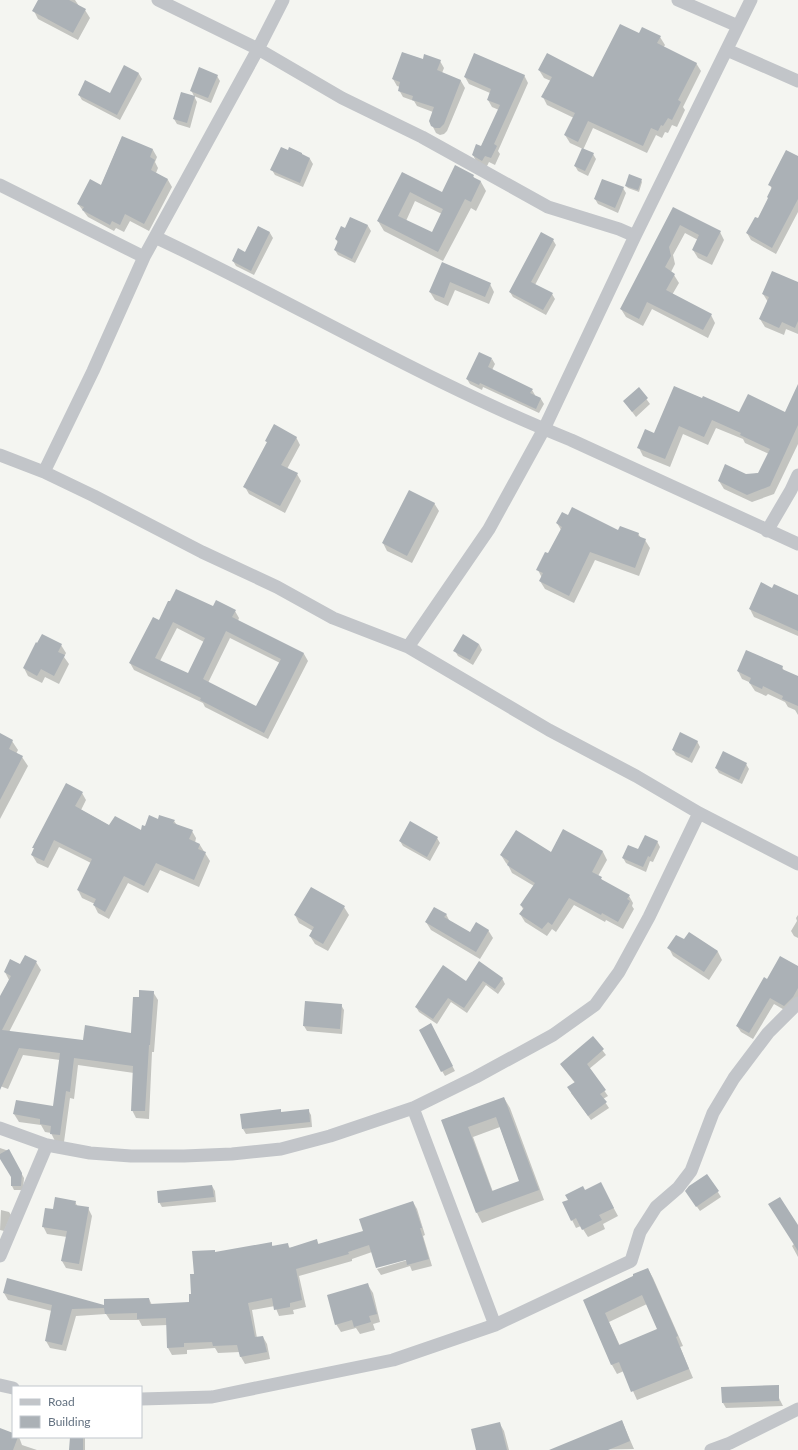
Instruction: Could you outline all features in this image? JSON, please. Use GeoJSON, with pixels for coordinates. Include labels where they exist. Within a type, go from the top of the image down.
{"type":"FeatureCollection","features":[{"type":"Feature","properties":{"kind":"street"},"geometry":{"type":"LineString","coordinates":[[158,0],[258,49],[342,98],[422,137],[548,207],[619,228],[635,236]]}},
{"type":"Feature","properties":{"kind":"street"},"geometry":{"type":"LineString","coordinates":[[44,472],[93,372],[144,257],[258,49],[283,0]]}},
{"type":"Feature","properties":{"kind":"street"},"geometry":{"type":"LineString","coordinates":[[678,0],[738,26]]}},
{"type":"Feature","properties":{"kind":"street"},"geometry":{"type":"LineString","coordinates":[[408,647],[489,529],[544,429],[635,236],[751,0]]}},
{"type":"Feature","properties":{"kind":"street"},"geometry":{"type":"LineString","coordinates":[[727,50],[798,81]]}},
{"type":"Feature","properties":{"kind":"street"},"geometry":{"type":"LineString","coordinates":[[0,185],[144,257]]}},
{"type":"Feature","properties":{"kind":"street"},"geometry":{"type":"LineString","coordinates":[[155,237],[220,268],[430,376],[798,544]]}},
{"type":"Feature","properties":{"kind":"street"},"geometry":{"type":"LineString","coordinates":[[0,455],[44,472],[94,496],[202,552],[277,587],[333,618],[408,647],[549,730],[636,776],[699,813],[798,864]]}},
{"type":"Feature","properties":{"kind":"street"},"geometry":{"type":"LineString","coordinates":[[767,531],[792,490],[798,475]]}},
{"type":"Feature","properties":{"kind":"street"},"geometry":{"type":"LineString","coordinates":[[0,1128],[47,1145],[90,1153],[131,1156],[232,1154],[281,1149],[330,1136],[413,1108],[476,1077],[552,1034],[595,1005],[619,972],[649,917],[699,813]]}},
{"type":"Feature","properties":{"kind":"street"},"geometry":{"type":"LineString","coordinates":[[142,1399],[212,1397],[393,1360],[495,1325],[631,1261],[640,1232],[656,1207],[678,1188],[691,1171],[713,1113],[734,1078],[768,1033],[798,1003]]}},
{"type":"Feature","properties":{"kind":"street"},"geometry":{"type":"LineString","coordinates":[[413,1108],[495,1325]]}},
{"type":"Feature","properties":{"kind":"street"},"geometry":{"type":"LineString","coordinates":[[0,1256],[47,1145]]}},
{"type":"Feature","properties":{"kind":"street"},"geometry":{"type":"LineString","coordinates":[[0,1385],[12,1388]]}},
{"type":"Feature","properties":{"kind":"street"},"geometry":{"type":"LineString","coordinates":[[711,1450],[798,1409]]}},
{"type":"Feature","properties":{"kind":"building"},"geometry":{"type":"Polygon","coordinates":[[[38,0],[69,0],[86,9],[73,33],[32,11],[38,0]]]}},
{"type":"Feature","properties":{"kind":"building"},"geometry":{"type":"Polygon","coordinates":[[[620,24],[639,33],[642,27],[661,36],[657,43],[697,63],[678,100],[681,102],[672,120],[668,118],[663,126],[661,125],[658,131],[651,128],[643,146],[588,121],[578,142],[564,135],[575,113],[541,97],[552,77],[538,70],[547,53],[593,77],[620,24]]]}},
{"type":"Feature","properties":{"kind":"building"},"geometry":{"type":"Polygon","coordinates":[[[402,52],[423,59],[424,54],[441,60],[437,70],[461,80],[444,124],[440,128],[431,126],[429,121],[434,107],[412,100],[413,96],[398,91],[400,82],[392,79],[402,52]]]}},
{"type":"Feature","properties":{"kind":"building"},"geometry":{"type":"Polygon","coordinates":[[[474,53],[525,75],[494,144],[497,146],[491,158],[485,156],[482,161],[472,155],[476,144],[481,146],[500,105],[487,100],[491,89],[464,77],[474,53]]]}},
{"type":"Feature","properties":{"kind":"building"},"geometry":{"type":"Polygon","coordinates":[[[124,65],[139,73],[117,115],[78,95],[85,80],[110,93],[124,65]]]}},
{"type":"Feature","properties":{"kind":"building"},"geometry":{"type":"Polygon","coordinates":[[[199,67],[218,75],[208,98],[190,91],[199,67]]]}},
{"type":"Feature","properties":{"kind":"building"},"geometry":{"type":"Polygon","coordinates":[[[181,92],[195,96],[187,123],[173,119],[181,92]]]}},
{"type":"Feature","properties":{"kind":"building"},"geometry":{"type":"Polygon","coordinates":[[[122,136],[153,149],[150,157],[155,160],[151,170],[168,179],[144,224],[125,214],[120,225],[112,221],[110,225],[82,210],[84,207],[77,204],[90,179],[101,185],[122,136]]]}},
{"type":"Feature","properties":{"kind":"building"},"geometry":{"type":"Polygon","coordinates":[[[281,147],[288,150],[289,147],[310,158],[300,183],[270,170],[281,147]]]}},
{"type":"Feature","properties":{"kind":"building"},"geometry":{"type":"Polygon","coordinates":[[[582,148],[594,153],[585,171],[574,166],[582,148]]]}},
{"type":"Feature","properties":{"kind":"building"},"geometry":{"type":"Polygon","coordinates":[[[786,150],[798,156],[798,199],[772,248],[746,233],[755,217],[758,218],[768,198],[767,197],[772,187],[768,185],[786,150]]]}},
{"type":"Feature","properties":{"kind":"building"},"geometry":{"type":"Polygon","coordinates":[[[455,165],[474,175],[473,177],[481,181],[471,202],[465,199],[438,252],[377,221],[402,172],[442,192],[455,165]],[[410,192],[398,216],[432,232],[443,209],[410,192]]]}},
{"type":"Feature","properties":{"kind":"building"},"geometry":{"type":"Polygon","coordinates":[[[629,174],[642,179],[638,190],[625,186],[629,174]]]}},
{"type":"Feature","properties":{"kind":"building"},"geometry":{"type":"Polygon","coordinates":[[[602,179],[624,187],[615,208],[594,199],[602,179]]]}},
{"type":"Feature","properties":{"kind":"building"},"geometry":{"type":"Polygon","coordinates":[[[673,207],[721,231],[707,257],[692,250],[699,235],[680,225],[669,247],[671,256],[665,267],[675,274],[666,290],[712,314],[703,330],[647,302],[639,319],[620,309],[673,207]]]}},
{"type":"Feature","properties":{"kind":"building"},"geometry":{"type":"Polygon","coordinates":[[[350,217],[368,225],[352,259],[334,250],[338,241],[335,239],[341,226],[345,228],[350,217]]]}},
{"type":"Feature","properties":{"kind":"building"},"geometry":{"type":"Polygon","coordinates":[[[258,226],[270,232],[251,271],[232,261],[238,248],[245,252],[258,226]]]}},
{"type":"Feature","properties":{"kind":"building"},"geometry":{"type":"Polygon","coordinates":[[[541,232],[554,239],[531,282],[553,293],[543,310],[509,292],[541,232]]]}},
{"type":"Feature","properties":{"kind":"building"},"geometry":{"type":"Polygon","coordinates":[[[442,262],[491,283],[485,297],[450,282],[444,298],[429,292],[442,262]]]}},
{"type":"Feature","properties":{"kind":"building"},"geometry":{"type":"Polygon","coordinates":[[[772,271],[798,282],[798,321],[795,328],[782,322],[779,328],[759,319],[769,297],[762,294],[772,271]]]}},
{"type":"Feature","properties":{"kind":"building"},"geometry":{"type":"Polygon","coordinates":[[[479,352],[492,358],[488,367],[533,389],[530,393],[541,398],[536,409],[480,383],[479,385],[466,379],[479,352]]]}},
{"type":"Feature","properties":{"kind":"building"},"geometry":{"type":"Polygon","coordinates":[[[798,384],[798,425],[770,486],[747,495],[718,481],[725,464],[746,474],[758,473],[770,449],[740,435],[741,433],[712,420],[704,437],[679,426],[665,459],[637,448],[645,429],[654,433],[674,386],[702,398],[703,396],[739,412],[748,394],[785,412],[798,384]]]}},
{"type":"Feature","properties":{"kind":"building"},"geometry":{"type":"Polygon","coordinates":[[[639,387],[648,398],[632,412],[623,401],[639,387]]]}},
{"type":"Feature","properties":{"kind":"building"},"geometry":{"type":"Polygon","coordinates":[[[274,424],[297,437],[281,465],[298,473],[280,506],[243,487],[267,442],[265,441],[274,424]]]}},
{"type":"Feature","properties":{"kind":"building"},"geometry":{"type":"Polygon","coordinates":[[[409,490],[435,503],[407,556],[382,543],[409,490]]]}},
{"type":"Feature","properties":{"kind":"building"},"geometry":{"type":"Polygon","coordinates":[[[572,507],[618,530],[620,526],[639,533],[638,536],[646,539],[635,568],[590,552],[569,596],[539,581],[543,573],[536,570],[545,552],[548,553],[562,527],[556,523],[562,512],[568,515],[572,507]]]}},
{"type":"Feature","properties":{"kind":"building"},"geometry":{"type":"Polygon","coordinates":[[[761,582],[772,588],[774,584],[798,595],[798,631],[749,609],[761,582]]]}},
{"type":"Feature","properties":{"kind":"building"},"geometry":{"type":"Polygon","coordinates":[[[176,589],[213,606],[216,600],[236,610],[232,617],[304,653],[264,733],[200,700],[201,698],[129,663],[153,617],[159,620],[168,601],[170,601],[176,589]],[[173,622],[155,658],[188,673],[205,638],[173,622]],[[226,631],[203,679],[256,706],[281,659],[226,631]]]}},
{"type":"Feature","properties":{"kind":"building"},"geometry":{"type":"Polygon","coordinates":[[[42,634],[62,644],[58,652],[65,655],[54,676],[41,669],[37,676],[23,668],[36,642],[37,643],[42,634]]]}},
{"type":"Feature","properties":{"kind":"building"},"geometry":{"type":"Polygon","coordinates":[[[463,634],[479,644],[470,660],[453,651],[463,634]]]}},
{"type":"Feature","properties":{"kind":"building"},"geometry":{"type":"Polygon","coordinates":[[[746,650],[783,666],[782,669],[798,676],[798,706],[782,699],[783,696],[763,686],[762,689],[749,683],[751,678],[737,671],[746,650]]]}},
{"type":"Feature","properties":{"kind":"building"},"geometry":{"type":"Polygon","coordinates":[[[680,732],[698,741],[689,758],[672,750],[680,732]]]}},
{"type":"Feature","properties":{"kind":"building"},"geometry":{"type":"Polygon","coordinates":[[[0,733],[13,740],[9,749],[23,756],[0,800],[0,733]]]}},
{"type":"Feature","properties":{"kind":"building"},"geometry":{"type":"Polygon","coordinates":[[[723,751],[747,763],[739,780],[715,768],[723,751]]]}},
{"type":"Feature","properties":{"kind":"building"},"geometry":{"type":"Polygon","coordinates":[[[66,783],[83,792],[75,806],[109,825],[115,816],[141,830],[142,825],[145,826],[149,815],[158,819],[159,815],[175,820],[173,823],[193,830],[189,839],[200,844],[198,849],[206,852],[194,880],[156,863],[144,886],[124,876],[105,912],[93,905],[96,899],[77,890],[92,859],[54,840],[44,861],[31,855],[34,848],[32,848],[66,783]]]}},
{"type":"Feature","properties":{"kind":"building"},"geometry":{"type":"Polygon","coordinates":[[[410,821],[438,837],[427,857],[399,841],[410,821]]]}},
{"type":"Feature","properties":{"kind":"building"},"geometry":{"type":"Polygon","coordinates":[[[563,829],[603,851],[592,872],[602,877],[601,879],[630,895],[627,899],[630,901],[618,922],[569,898],[552,925],[548,922],[542,929],[519,914],[524,908],[520,905],[535,883],[507,865],[509,861],[500,855],[516,830],[551,852],[563,829]]]}},
{"type":"Feature","properties":{"kind":"building"},"geometry":{"type":"Polygon","coordinates":[[[645,835],[658,841],[643,867],[622,858],[628,845],[638,849],[645,835]]]}},
{"type":"Feature","properties":{"kind":"building"},"geometry":{"type":"Polygon","coordinates":[[[311,887],[345,906],[323,944],[309,936],[314,927],[294,915],[311,887]]]}},
{"type":"Feature","properties":{"kind":"building"},"geometry":{"type":"Polygon","coordinates":[[[434,907],[447,914],[444,917],[470,932],[476,922],[489,930],[476,952],[425,922],[434,907]]]}},
{"type":"Feature","properties":{"kind":"building"},"geometry":{"type":"Polygon","coordinates":[[[689,932],[718,951],[704,972],[667,948],[676,935],[684,939],[689,932]]]}},
{"type":"Feature","properties":{"kind":"building"},"geometry":{"type":"Polygon","coordinates":[[[25,955],[37,961],[2,1030],[83,1040],[85,1025],[131,1033],[133,997],[139,997],[139,990],[154,991],[145,1111],[131,1111],[133,1066],[74,1058],[70,1092],[66,1091],[60,1135],[50,1134],[51,1126],[40,1124],[40,1119],[13,1114],[16,1100],[53,1106],[60,1053],[19,1048],[0,1090],[0,996],[11,976],[4,972],[10,959],[20,964],[25,955]]]}},
{"type":"Feature","properties":{"kind":"building"},"geometry":{"type":"Polygon","coordinates":[[[780,956],[798,966],[798,988],[793,997],[784,1006],[770,998],[749,1033],[736,1026],[764,977],[767,979],[780,956]]]}},
{"type":"Feature","properties":{"kind":"building"},"geometry":{"type":"Polygon","coordinates":[[[479,961],[503,978],[495,989],[483,981],[464,1008],[448,998],[433,1019],[415,1007],[443,965],[466,981],[479,961]]]}},
{"type":"Feature","properties":{"kind":"building"},"geometry":{"type":"Polygon","coordinates":[[[305,1001],[342,1004],[340,1029],[303,1026],[305,1001]]]}},
{"type":"Feature","properties":{"kind":"building"},"geometry":{"type":"Polygon","coordinates":[[[431,1023],[453,1066],[441,1072],[419,1030],[431,1023]]]}},
{"type":"Feature","properties":{"kind":"building"},"geometry":{"type":"Polygon","coordinates":[[[593,1036],[604,1049],[587,1064],[606,1090],[600,1094],[607,1102],[588,1116],[567,1087],[575,1082],[560,1064],[593,1036]]]}},
{"type":"Feature","properties":{"kind":"building"},"geometry":{"type":"Polygon","coordinates":[[[504,1097],[539,1190],[476,1213],[441,1120],[504,1097]],[[496,1117],[468,1127],[492,1191],[519,1181],[496,1117]]]}},
{"type":"Feature","properties":{"kind":"building"},"geometry":{"type":"Polygon","coordinates":[[[281,1109],[281,1112],[309,1109],[310,1122],[242,1129],[240,1114],[281,1109]]]}},
{"type":"Feature","properties":{"kind":"building"},"geometry":{"type":"Polygon","coordinates":[[[9,1149],[22,1173],[21,1186],[11,1186],[11,1177],[0,1159],[0,1154],[9,1149]]]}},
{"type":"Feature","properties":{"kind":"building"},"geometry":{"type":"Polygon","coordinates":[[[707,1174],[719,1191],[696,1207],[685,1191],[689,1186],[707,1174]]]}},
{"type":"Feature","properties":{"kind":"building"},"geometry":{"type":"Polygon","coordinates":[[[601,1182],[614,1208],[599,1215],[602,1220],[582,1230],[576,1218],[571,1221],[562,1202],[568,1200],[565,1195],[583,1186],[585,1190],[601,1182]]]}},
{"type":"Feature","properties":{"kind":"building"},"geometry":{"type":"Polygon","coordinates":[[[212,1185],[214,1197],[158,1203],[157,1191],[212,1185]]]}},
{"type":"Feature","properties":{"kind":"building"},"geometry":{"type":"Polygon","coordinates":[[[55,1197],[76,1201],[75,1205],[89,1207],[79,1264],[61,1261],[67,1231],[42,1227],[45,1208],[53,1209],[55,1197]]]}},
{"type":"Feature","properties":{"kind":"building"},"geometry":{"type":"Polygon","coordinates":[[[780,1197],[798,1225],[798,1251],[768,1204],[780,1197]]]}},
{"type":"Feature","properties":{"kind":"building"},"geometry":{"type":"Polygon","coordinates":[[[413,1201],[422,1228],[420,1228],[429,1259],[407,1265],[406,1260],[376,1268],[369,1245],[348,1252],[349,1254],[296,1269],[302,1300],[290,1303],[290,1307],[274,1310],[272,1298],[248,1303],[255,1337],[263,1336],[267,1352],[240,1357],[237,1345],[213,1346],[212,1342],[184,1343],[184,1347],[167,1348],[166,1318],[137,1319],[137,1313],[105,1314],[104,1308],[72,1309],[62,1345],[45,1341],[52,1305],[3,1293],[7,1278],[104,1305],[104,1299],[149,1298],[150,1304],[189,1302],[189,1294],[191,1294],[190,1274],[194,1274],[192,1251],[215,1250],[215,1252],[272,1242],[272,1246],[288,1243],[289,1248],[317,1239],[318,1244],[363,1231],[359,1219],[413,1201]]]}},
{"type":"Feature","properties":{"kind":"building"},"geometry":{"type":"Polygon","coordinates":[[[648,1268],[678,1336],[676,1337],[689,1369],[631,1392],[619,1362],[611,1365],[583,1300],[633,1276],[633,1274],[648,1268]],[[642,1295],[605,1313],[619,1345],[657,1329],[642,1295]]]}},
{"type":"Feature","properties":{"kind":"building"},"geometry":{"type":"Polygon","coordinates":[[[368,1283],[377,1314],[369,1316],[371,1322],[354,1327],[352,1320],[335,1325],[327,1295],[368,1283]]]}},
{"type":"Feature","properties":{"kind":"building"},"geometry":{"type":"Polygon","coordinates":[[[779,1385],[779,1401],[722,1403],[721,1387],[779,1385]]]}},
{"type":"Feature","properties":{"kind":"building"},"geometry":{"type":"Polygon","coordinates":[[[622,1420],[630,1441],[608,1450],[549,1450],[622,1420]]]}},
{"type":"Feature","properties":{"kind":"building"},"geometry":{"type":"Polygon","coordinates":[[[500,1422],[507,1450],[476,1450],[471,1429],[500,1422]]]}},
{"type":"Feature","properties":{"kind":"building"},"geometry":{"type":"Polygon","coordinates":[[[0,1428],[12,1433],[12,1438],[18,1438],[13,1450],[0,1450],[0,1428]]]}},
{"type":"Feature","properties":{"kind":"building"},"geometry":{"type":"Polygon","coordinates":[[[70,1438],[83,1438],[83,1450],[69,1450],[70,1438]]]}}]}
